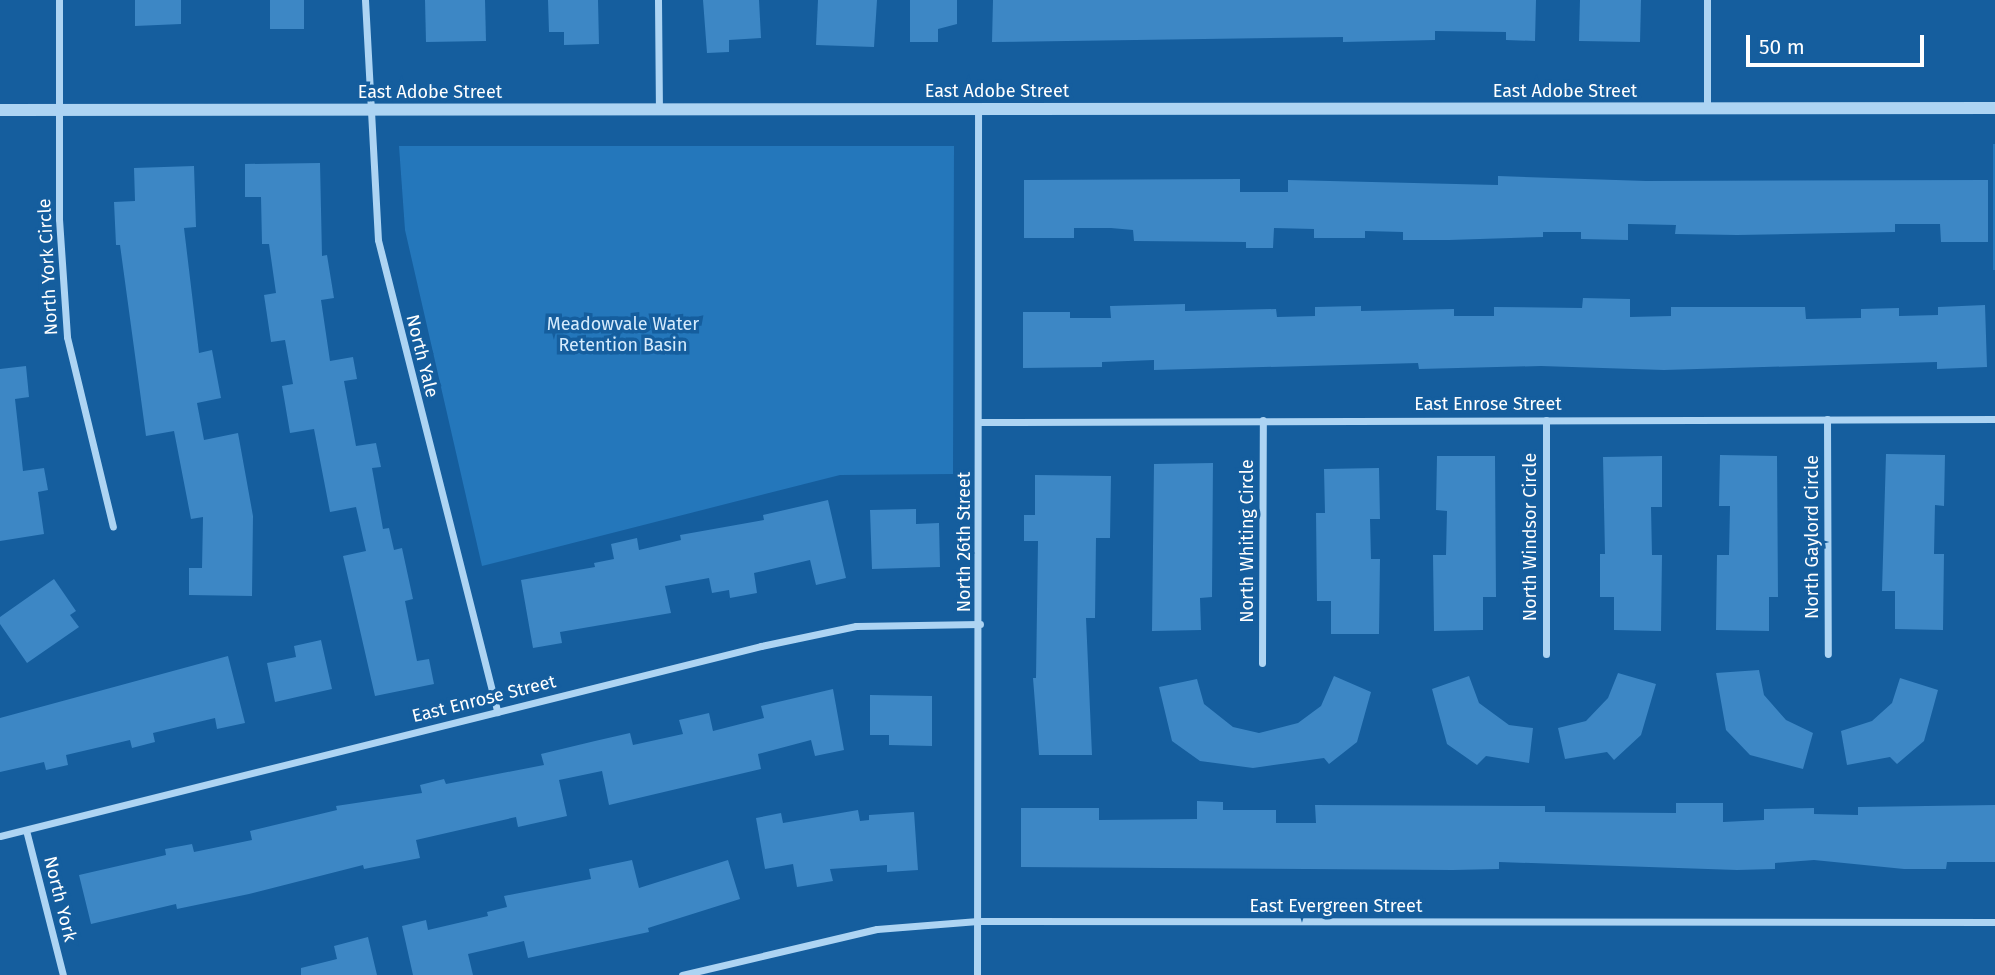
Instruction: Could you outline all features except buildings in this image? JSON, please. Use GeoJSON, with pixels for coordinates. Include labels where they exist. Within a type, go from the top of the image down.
{"type":"FeatureCollection","features":[{"type":"Feature","properties":{"kind":"street","name":"North York Circle"},"geometry":{"type":"LineString","coordinates":[[59,0],[60,219],[67,337],[113,527]]}},
{"type":"Feature","properties":{"kind":"street","name":"North Yale"},"geometry":{"type":"LineString","coordinates":[[365,0],[373,207],[386,279],[497,712]]}},
{"type":"Feature","properties":{"kind":"street"},"geometry":{"type":"LineString","coordinates":[[658,0],[659,109]]}},
{"type":"Feature","properties":{"kind":"street"},"geometry":{"type":"LineString","coordinates":[[1707,0],[1707,109]]}},
{"type":"Feature","properties":{"kind":"street","name":"North 26th Street"},"geometry":{"type":"LineString","coordinates":[[977,975],[980,624],[978,108]]}},
{"type":"Feature","properties":{"kind":"street","name":"East Adobe Street"},"geometry":{"type":"LineString","coordinates":[[0,110],[1995,108]]}},
{"type":"Feature","properties":{"kind":"street","name":"North Gaylord Circle"},"geometry":{"type":"LineString","coordinates":[[1827,419],[1828,654]]}},
{"type":"Feature","properties":{"kind":"street","name":"East Enrose Street"},"geometry":{"type":"LineString","coordinates":[[980,422],[1995,419]]}},
{"type":"Feature","properties":{"kind":"street","name":"North Windsor Circle"},"geometry":{"type":"LineString","coordinates":[[1546,420],[1546,654]]}},
{"type":"Feature","properties":{"kind":"street","name":"North Whiting Circle"},"geometry":{"type":"LineString","coordinates":[[1262,663],[1263,421]]}},
{"type":"Feature","properties":{"kind":"street","name":"East Enrose Street"},"geometry":{"type":"LineString","coordinates":[[0,836],[856,626],[980,624]]}},
{"type":"Feature","properties":{"kind":"street","name":"North York"},"geometry":{"type":"LineString","coordinates":[[26,830],[63,975]]}},
{"type":"Feature","properties":{"kind":"street","name":"East Evergreen Street"},"geometry":{"type":"LineString","coordinates":[[682,975],[877,929],[978,921],[1995,922]]}},
{"type":"Feature","properties":{"kind":"green space"},"geometry":{"type":"Polygon","coordinates":[[[1995,144],[1995,270],[1993,270],[1995,144]]]}},
{"type":"Feature","properties":{"kind":"green space","name":"Meadowvale Water Retention Basin"},"geometry":{"type":"Polygon","coordinates":[[[399,146],[954,146],[953,474],[840,475],[482,566],[405,230],[399,146]]]}}]}
